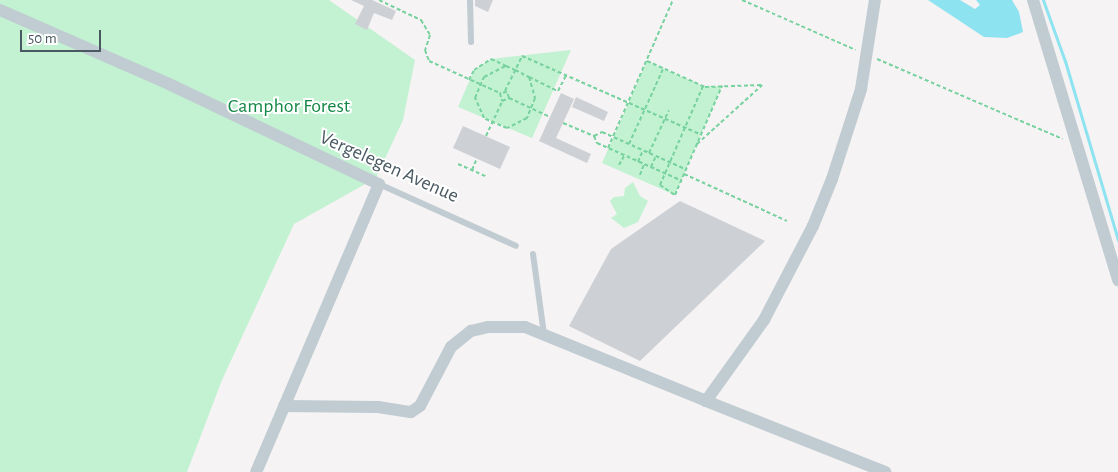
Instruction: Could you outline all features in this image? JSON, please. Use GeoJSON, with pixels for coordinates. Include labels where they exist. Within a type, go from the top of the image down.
{"type":"FeatureCollection","features":[{"type":"Feature","properties":{"kind":"street"},"geometry":{"type":"LineString","coordinates":[[706,401],[764,320],[813,226],[849,130],[867,55],[875,0]]}},
{"type":"Feature","properties":{"kind":"street"},"geometry":{"type":"LineString","coordinates":[[1033,0],[1078,142],[1118,280]]}},
{"type":"Feature","properties":{"kind":"street","name":"Vergelegen Avenue"},"geometry":{"type":"LineString","coordinates":[[0,10],[169,84],[379,184]]}},
{"type":"Feature","properties":{"kind":"street"},"geometry":{"type":"LineString","coordinates":[[256,472],[379,184]]}},
{"type":"Feature","properties":{"kind":"street"},"geometry":{"type":"LineString","coordinates":[[284,406],[378,407],[411,412],[420,406],[451,347],[463,335],[488,327],[525,327],[885,472]]}},
{"type":"Feature","properties":{"kind":"lane"},"geometry":{"type":"LineString","coordinates":[[470,0],[471,42]]}},
{"type":"Feature","properties":{"kind":"lane","name":"Vergelegen Avenue"},"geometry":{"type":"LineString","coordinates":[[379,184],[516,246]]}},
{"type":"Feature","properties":{"kind":"lane"},"geometry":{"type":"LineString","coordinates":[[533,254],[544,334]]}},
{"type":"Feature","properties":{"kind":"path"},"geometry":{"type":"LineString","coordinates":[[379,0],[421,20],[430,35],[425,50],[429,61],[500,93],[506,91]]}},
{"type":"Feature","properties":{"kind":"path"},"geometry":{"type":"LineString","coordinates":[[608,148],[673,0]]}},
{"type":"Feature","properties":{"kind":"path"},"geometry":{"type":"LineString","coordinates":[[742,0],[1059,138],[1078,142]]}},
{"type":"Feature","properties":{"kind":"path"},"geometry":{"type":"LineString","coordinates":[[509,98],[506,91],[522,56],[700,134]]}},
{"type":"Feature","properties":{"kind":"path"},"geometry":{"type":"LineString","coordinates":[[469,80],[474,70],[491,59],[558,91],[566,75]]}},
{"type":"Feature","properties":{"kind":"path"},"geometry":{"type":"LineString","coordinates":[[647,61],[704,86],[762,85],[695,146]]}},
{"type":"Feature","properties":{"kind":"path"},"geometry":{"type":"LineString","coordinates":[[506,66],[484,77],[480,85],[475,98],[484,118],[506,128],[527,118],[535,98],[529,78]]}},
{"type":"Feature","properties":{"kind":"path"},"geometry":{"type":"LineString","coordinates":[[629,144],[663,68]]}},
{"type":"Feature","properties":{"kind":"path"},"geometry":{"type":"LineString","coordinates":[[704,86],[660,187],[674,194],[722,86]]}},
{"type":"Feature","properties":{"kind":"path"},"geometry":{"type":"LineString","coordinates":[[486,136],[502,100],[500,93]]}},
{"type":"Feature","properties":{"kind":"path"},"geometry":{"type":"LineString","coordinates":[[502,100],[509,98],[550,117]]}},
{"type":"Feature","properties":{"kind":"path"},"geometry":{"type":"LineString","coordinates":[[650,153],[668,110]]}},
{"type":"Feature","properties":{"kind":"path"},"geometry":{"type":"LineString","coordinates":[[563,122],[594,136],[597,143],[680,180]]}},
{"type":"Feature","properties":{"kind":"path"},"geometry":{"type":"LineString","coordinates":[[594,136],[602,132],[685,169]]}},
{"type":"Feature","properties":{"kind":"path"},"geometry":{"type":"LineString","coordinates":[[638,162],[643,150]]}},
{"type":"Feature","properties":{"kind":"path"},"geometry":{"type":"LineString","coordinates":[[619,165],[624,155]]}},
{"type":"Feature","properties":{"kind":"path"},"geometry":{"type":"LineString","coordinates":[[651,167],[656,156]]}},
{"type":"Feature","properties":{"kind":"path"},"geometry":{"type":"LineString","coordinates":[[472,170],[477,158]]}},
{"type":"Feature","properties":{"kind":"path"},"geometry":{"type":"LineString","coordinates":[[458,164],[485,176]]}},
{"type":"Feature","properties":{"kind":"path"},"geometry":{"type":"LineString","coordinates":[[640,175],[644,164]]}},
{"type":"Feature","properties":{"kind":"path"},"geometry":{"type":"LineString","coordinates":[[683,174],[787,221]]}},
{"type":"Feature","properties":{"kind":"green space","name":"Camphor Forest"},"geometry":{"type":"Polygon","coordinates":[[[0,0],[329,0],[415,60],[403,120],[376,178],[294,224],[222,380],[187,472],[0,472],[0,0]]]}},
{"type":"Feature","properties":{"kind":"green space"},"geometry":{"type":"Polygon","coordinates":[[[571,50],[532,138],[458,107],[474,70],[491,59],[571,50]]]}},
{"type":"Feature","properties":{"kind":"green space"},"geometry":{"type":"Polygon","coordinates":[[[647,61],[703,86],[722,86],[675,195],[602,163],[647,61]]]}},
{"type":"Feature","properties":{"kind":"green space"},"geometry":{"type":"Polygon","coordinates":[[[633,182],[640,196],[648,201],[638,222],[624,228],[611,218],[617,214],[610,201],[614,197],[624,196],[625,188],[633,182]]]}},
{"type":"Feature","properties":{"kind":"water"},"geometry":{"type":"Polygon","coordinates":[[[928,0],[960,0],[975,9],[980,5],[976,0],[1012,0],[1019,12],[1023,32],[1007,38],[984,37],[928,0]]]}},
{"type":"Feature","properties":{"kind":"building"},"geometry":{"type":"Polygon","coordinates":[[[351,0],[372,0],[396,11],[392,20],[374,13],[367,30],[355,24],[364,6],[351,0]]]}},
{"type":"Feature","properties":{"kind":"building"},"geometry":{"type":"Polygon","coordinates":[[[475,0],[493,0],[488,12],[475,6],[475,0]]]}},
{"type":"Feature","properties":{"kind":"building"},"geometry":{"type":"Polygon","coordinates":[[[561,93],[574,99],[556,138],[591,154],[587,163],[539,141],[561,93]]]}},
{"type":"Feature","properties":{"kind":"building"},"geometry":{"type":"Polygon","coordinates":[[[576,97],[608,112],[604,121],[572,107],[576,97]]]}},
{"type":"Feature","properties":{"kind":"building"},"geometry":{"type":"Polygon","coordinates":[[[463,126],[510,147],[500,169],[453,148],[463,126]]]}},
{"type":"Feature","properties":{"kind":"building"},"geometry":{"type":"Polygon","coordinates":[[[680,201],[765,241],[640,361],[569,326],[611,249],[680,201]]]}},
{"type":"Feature","properties":{"kind":"waterway"},"geometry":{"type":"LineString","coordinates":[[1043,0],[1065,61],[1118,240]]}}]}
